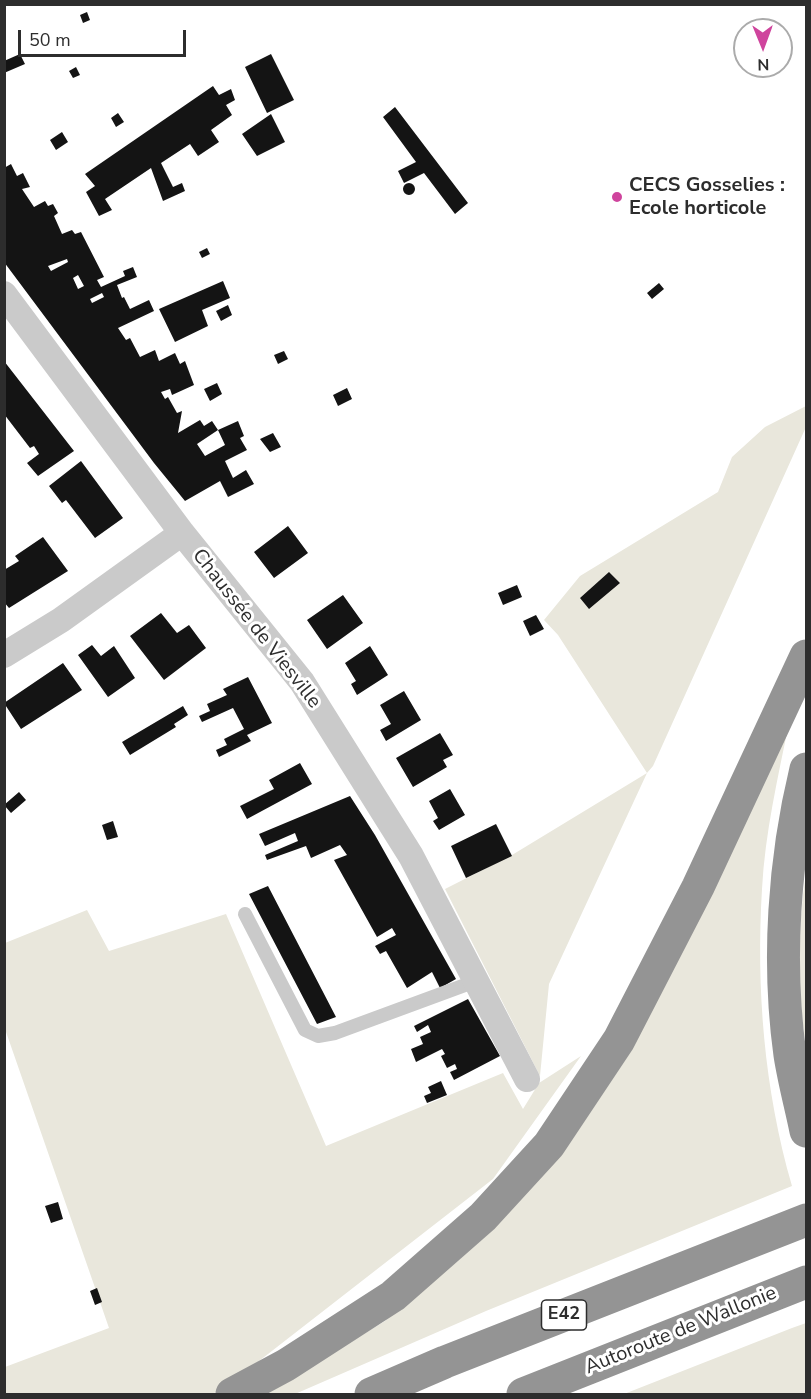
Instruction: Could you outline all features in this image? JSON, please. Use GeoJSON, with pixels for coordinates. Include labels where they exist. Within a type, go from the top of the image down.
{"type":"FeatureCollection","features":[{"type":"Feature","properties":{"kind":"highway"},"geometry":{"type":"LineString","coordinates":[[232,1395],[286,1365],[393,1296],[483,1217],[549,1145],[619,1040],[698,887],[807,656]]}},
{"type":"Feature","properties":{"kind":"highway"},"geometry":{"type":"LineString","coordinates":[[807,769],[795,813],[786,904],[785,980],[790,1055],[807,1131]]}},
{"type":"Feature","properties":{"kind":"highway","name":"E42"},"geometry":{"type":"LineString","coordinates":[[371,1395],[446,1362],[807,1220]]}},
{"type":"Feature","properties":{"kind":"highway","name":"Autoroute de Wallonie"},"geometry":{"type":"LineString","coordinates":[[522,1395],[793,1287]]}},
{"type":"Feature","properties":{"kind":"street","name":"Chaussée de Viesville"},"geometry":{"type":"LineString","coordinates":[[4,294],[182,533],[302,682],[411,856],[527,1079]]}},
{"type":"Feature","properties":{"kind":"street"},"geometry":{"type":"LineString","coordinates":[[4,655],[61,620],[182,533]]}},
{"type":"Feature","properties":{"kind":"lane"},"geometry":{"type":"LineString","coordinates":[[245,914],[306,1030],[318,1036],[335,1033],[476,981]]}},
{"type":"Feature","properties":{"kind":"shaded area"},"geometry":{"type":"Polygon","coordinates":[[[806,406],[806,427],[653,766],[647,773],[558,635],[544,620],[580,576],[718,492],[732,457],[765,427],[806,406]]]}},
{"type":"Feature","properties":{"kind":"shaded area"},"geometry":{"type":"Polygon","coordinates":[[[789,723],[766,847],[760,926],[760,964],[761,1001],[769,1076],[782,1149],[792,1186],[486,1311],[295,1394],[266,1394],[385,1321],[461,1258],[517,1203],[789,723]]]}},
{"type":"Feature","properties":{"kind":"shaded area"},"geometry":{"type":"Polygon","coordinates":[[[647,773],[549,984],[540,1076],[445,889],[512,855],[647,773]]]}},
{"type":"Feature","properties":{"kind":"shaded area"},"geometry":{"type":"Polygon","coordinates":[[[806,873],[806,1047],[799,960],[806,873]]]}},
{"type":"Feature","properties":{"kind":"shaded area"},"geometry":{"type":"Polygon","coordinates":[[[87,910],[109,951],[226,914],[326,1146],[503,1073],[523,1109],[539,1083],[581,1056],[493,1179],[223,1389],[212,1394],[5,1394],[5,1367],[109,1328],[5,1029],[5,943],[87,910]]]}},
{"type":"Feature","properties":{"kind":"shaded area"},"geometry":{"type":"Polygon","coordinates":[[[806,1323],[806,1394],[624,1394],[792,1328],[806,1323]]]}},
{"type":"Feature","properties":{"kind":"building"},"geometry":{"type":"Polygon","coordinates":[[[87,12],[90,20],[83,23],[80,15],[87,12]]]}},
{"type":"Feature","properties":{"kind":"building"},"geometry":{"type":"Polygon","coordinates":[[[20,54],[25,64],[4,73],[4,61],[20,54]]]}},
{"type":"Feature","properties":{"kind":"building"},"geometry":{"type":"Polygon","coordinates":[[[271,54],[294,100],[267,113],[245,67],[271,54]]]}},
{"type":"Feature","properties":{"kind":"building"},"geometry":{"type":"Polygon","coordinates":[[[76,67],[80,75],[73,78],[69,71],[76,67]]]}},
{"type":"Feature","properties":{"kind":"building"},"geometry":{"type":"Polygon","coordinates":[[[213,86],[219,95],[231,89],[235,100],[226,105],[232,115],[211,130],[219,142],[198,156],[190,144],[161,163],[173,187],[182,183],[185,191],[163,201],[151,168],[105,199],[112,210],[99,216],[86,192],[95,186],[85,174],[213,86]]]}},
{"type":"Feature","properties":{"kind":"building"},"geometry":{"type":"Polygon","coordinates":[[[395,107],[468,203],[455,214],[424,173],[404,183],[398,171],[416,162],[383,117],[395,107]]]}},
{"type":"Feature","properties":{"kind":"building"},"geometry":{"type":"Polygon","coordinates":[[[118,113],[124,122],[116,127],[111,118],[118,113]]]}},
{"type":"Feature","properties":{"kind":"building"},"geometry":{"type":"Polygon","coordinates":[[[271,114],[285,142],[257,156],[242,134],[271,114]]]}},
{"type":"Feature","properties":{"kind":"building"},"geometry":{"type":"Polygon","coordinates":[[[62,132],[68,142],[56,150],[50,140],[62,132]]]}},
{"type":"Feature","properties":{"kind":"building"},"geometry":{"type":"Polygon","coordinates":[[[11,164],[17,176],[23,173],[30,187],[22,189],[34,207],[45,201],[48,206],[53,204],[58,213],[54,216],[62,234],[72,230],[75,234],[81,232],[104,277],[97,280],[101,287],[125,276],[123,271],[133,267],[137,277],[117,285],[122,298],[124,297],[130,309],[149,300],[154,311],[118,328],[126,340],[130,338],[140,357],[155,350],[159,361],[175,353],[180,364],[185,361],[194,385],[172,395],[170,389],[161,392],[165,399],[168,397],[177,413],[182,411],[178,433],[200,420],[204,426],[212,421],[218,430],[238,421],[244,436],[240,438],[247,450],[225,461],[233,478],[246,470],[254,484],[228,497],[220,481],[185,501],[154,463],[4,262],[4,168],[11,164]],[[67,259],[48,266],[51,271],[68,262],[67,259]],[[78,275],[73,278],[78,289],[84,286],[78,275]],[[102,293],[90,299],[92,303],[104,297],[102,293]],[[218,430],[197,444],[205,456],[225,445],[218,430]]]}},
{"type":"Feature","properties":{"kind":"building"},"geometry":{"type":"Polygon","coordinates":[[[411,183],[415,189],[411,195],[407,195],[403,187],[411,183]]]}},
{"type":"Feature","properties":{"kind":"building"},"geometry":{"type":"Polygon","coordinates":[[[207,248],[210,254],[202,258],[199,252],[207,248]]]}},
{"type":"Feature","properties":{"kind":"building"},"geometry":{"type":"Polygon","coordinates":[[[223,281],[230,298],[202,310],[208,326],[175,342],[159,309],[223,281]]]}},
{"type":"Feature","properties":{"kind":"building"},"geometry":{"type":"Polygon","coordinates":[[[659,283],[664,289],[652,299],[647,293],[659,283]]]}},
{"type":"Feature","properties":{"kind":"building"},"geometry":{"type":"Polygon","coordinates":[[[228,305],[232,315],[221,321],[216,311],[228,305]]]}},
{"type":"Feature","properties":{"kind":"building"},"geometry":{"type":"Polygon","coordinates":[[[284,351],[288,359],[278,364],[274,355],[284,351]]]}},
{"type":"Feature","properties":{"kind":"building"},"geometry":{"type":"Polygon","coordinates":[[[4,361],[74,451],[38,476],[27,463],[39,454],[34,446],[30,448],[4,414],[4,361]]]}},
{"type":"Feature","properties":{"kind":"building"},"geometry":{"type":"Polygon","coordinates":[[[217,383],[222,394],[210,401],[204,389],[217,383]]]}},
{"type":"Feature","properties":{"kind":"building"},"geometry":{"type":"Polygon","coordinates":[[[347,388],[352,399],[338,406],[333,395],[347,388]]]}},
{"type":"Feature","properties":{"kind":"building"},"geometry":{"type":"Polygon","coordinates":[[[273,433],[281,447],[270,452],[260,439],[273,433]]]}},
{"type":"Feature","properties":{"kind":"building"},"geometry":{"type":"Polygon","coordinates":[[[81,461],[123,518],[95,538],[66,500],[62,503],[49,486],[81,461]]]}},
{"type":"Feature","properties":{"kind":"building"},"geometry":{"type":"Polygon","coordinates":[[[288,526],[308,553],[274,578],[254,552],[288,526]]]}},
{"type":"Feature","properties":{"kind":"building"},"geometry":{"type":"Polygon","coordinates":[[[43,537],[68,571],[9,608],[4,602],[4,570],[19,561],[15,556],[43,537]]]}},
{"type":"Feature","properties":{"kind":"building"},"geometry":{"type":"Polygon","coordinates":[[[609,572],[620,583],[589,609],[580,598],[609,572]]]}},
{"type":"Feature","properties":{"kind":"building"},"geometry":{"type":"Polygon","coordinates":[[[517,585],[522,597],[503,605],[498,593],[517,585]]]}},
{"type":"Feature","properties":{"kind":"building"},"geometry":{"type":"Polygon","coordinates":[[[343,595],[363,623],[327,649],[307,620],[343,595]]]}},
{"type":"Feature","properties":{"kind":"building"},"geometry":{"type":"Polygon","coordinates":[[[161,613],[177,633],[189,625],[206,648],[164,680],[130,636],[161,613]]]}},
{"type":"Feature","properties":{"kind":"building"},"geometry":{"type":"Polygon","coordinates":[[[536,615],[544,629],[530,636],[523,621],[536,615]]]}},
{"type":"Feature","properties":{"kind":"building"},"geometry":{"type":"Polygon","coordinates":[[[92,645],[101,656],[114,646],[135,678],[108,697],[78,655],[92,645]]]}},
{"type":"Feature","properties":{"kind":"building"},"geometry":{"type":"Polygon","coordinates":[[[370,646],[388,675],[357,695],[351,684],[356,681],[345,663],[370,646]]]}},
{"type":"Feature","properties":{"kind":"building"},"geometry":{"type":"Polygon","coordinates":[[[63,663],[82,690],[21,729],[4,703],[63,663]]]}},
{"type":"Feature","properties":{"kind":"building"},"geometry":{"type":"Polygon","coordinates":[[[248,677],[272,723],[247,735],[251,741],[219,757],[216,750],[227,745],[224,739],[244,729],[233,708],[202,722],[199,716],[210,711],[207,704],[227,695],[223,689],[248,677]]]}},
{"type":"Feature","properties":{"kind":"building"},"geometry":{"type":"Polygon","coordinates":[[[404,691],[421,720],[386,741],[380,730],[391,724],[380,705],[404,691]]]}},
{"type":"Feature","properties":{"kind":"building"},"geometry":{"type":"Polygon","coordinates":[[[183,706],[188,715],[174,724],[176,727],[130,755],[122,742],[183,706]]]}},
{"type":"Feature","properties":{"kind":"building"},"geometry":{"type":"Polygon","coordinates":[[[440,733],[453,755],[443,760],[447,767],[413,787],[396,758],[440,733]]]}},
{"type":"Feature","properties":{"kind":"building"},"geometry":{"type":"Polygon","coordinates":[[[300,763],[312,784],[247,819],[240,806],[274,789],[269,780],[300,763]]]}},
{"type":"Feature","properties":{"kind":"building"},"geometry":{"type":"Polygon","coordinates":[[[450,789],[465,815],[439,830],[433,821],[438,818],[429,801],[450,789]]]}},
{"type":"Feature","properties":{"kind":"building"},"geometry":{"type":"Polygon","coordinates":[[[19,792],[26,800],[11,813],[4,805],[19,792]]]}},
{"type":"Feature","properties":{"kind":"building"},"geometry":{"type":"Polygon","coordinates":[[[350,796],[375,835],[456,979],[440,988],[432,972],[407,988],[386,951],[380,954],[375,946],[396,935],[392,928],[377,937],[334,860],[347,855],[340,845],[311,858],[306,846],[267,860],[265,855],[298,841],[295,833],[265,846],[259,834],[350,796]]]}},
{"type":"Feature","properties":{"kind":"building"},"geometry":{"type":"Polygon","coordinates":[[[113,821],[118,837],[107,840],[102,825],[113,821]]]}},
{"type":"Feature","properties":{"kind":"building"},"geometry":{"type":"Polygon","coordinates":[[[496,824],[512,856],[466,878],[451,846],[496,824]]]}},
{"type":"Feature","properties":{"kind":"building"},"geometry":{"type":"Polygon","coordinates":[[[268,886],[336,1017],[317,1024],[249,894],[268,886]]]}},
{"type":"Feature","properties":{"kind":"building"},"geometry":{"type":"Polygon","coordinates":[[[468,999],[500,1056],[454,1080],[450,1072],[457,1069],[455,1064],[447,1068],[441,1056],[445,1054],[442,1049],[416,1062],[411,1049],[423,1044],[420,1037],[431,1032],[428,1025],[417,1032],[414,1026],[468,999]]]}},
{"type":"Feature","properties":{"kind":"building"},"geometry":{"type":"Polygon","coordinates":[[[441,1081],[447,1095],[427,1103],[424,1096],[431,1093],[428,1087],[441,1081]]]}},
{"type":"Feature","properties":{"kind":"building"},"geometry":{"type":"Polygon","coordinates":[[[58,1202],[63,1219],[51,1223],[45,1206],[58,1202]]]}},
{"type":"Feature","properties":{"kind":"building"},"geometry":{"type":"Polygon","coordinates":[[[97,1288],[102,1302],[95,1305],[90,1291],[97,1288]]]}},
{"type":"Feature","properties":{"kind":"place","name":"CECS Gosselies : Ecole horticole"},"geometry":{"type":"Point","coordinates":[617,197]}}]}
